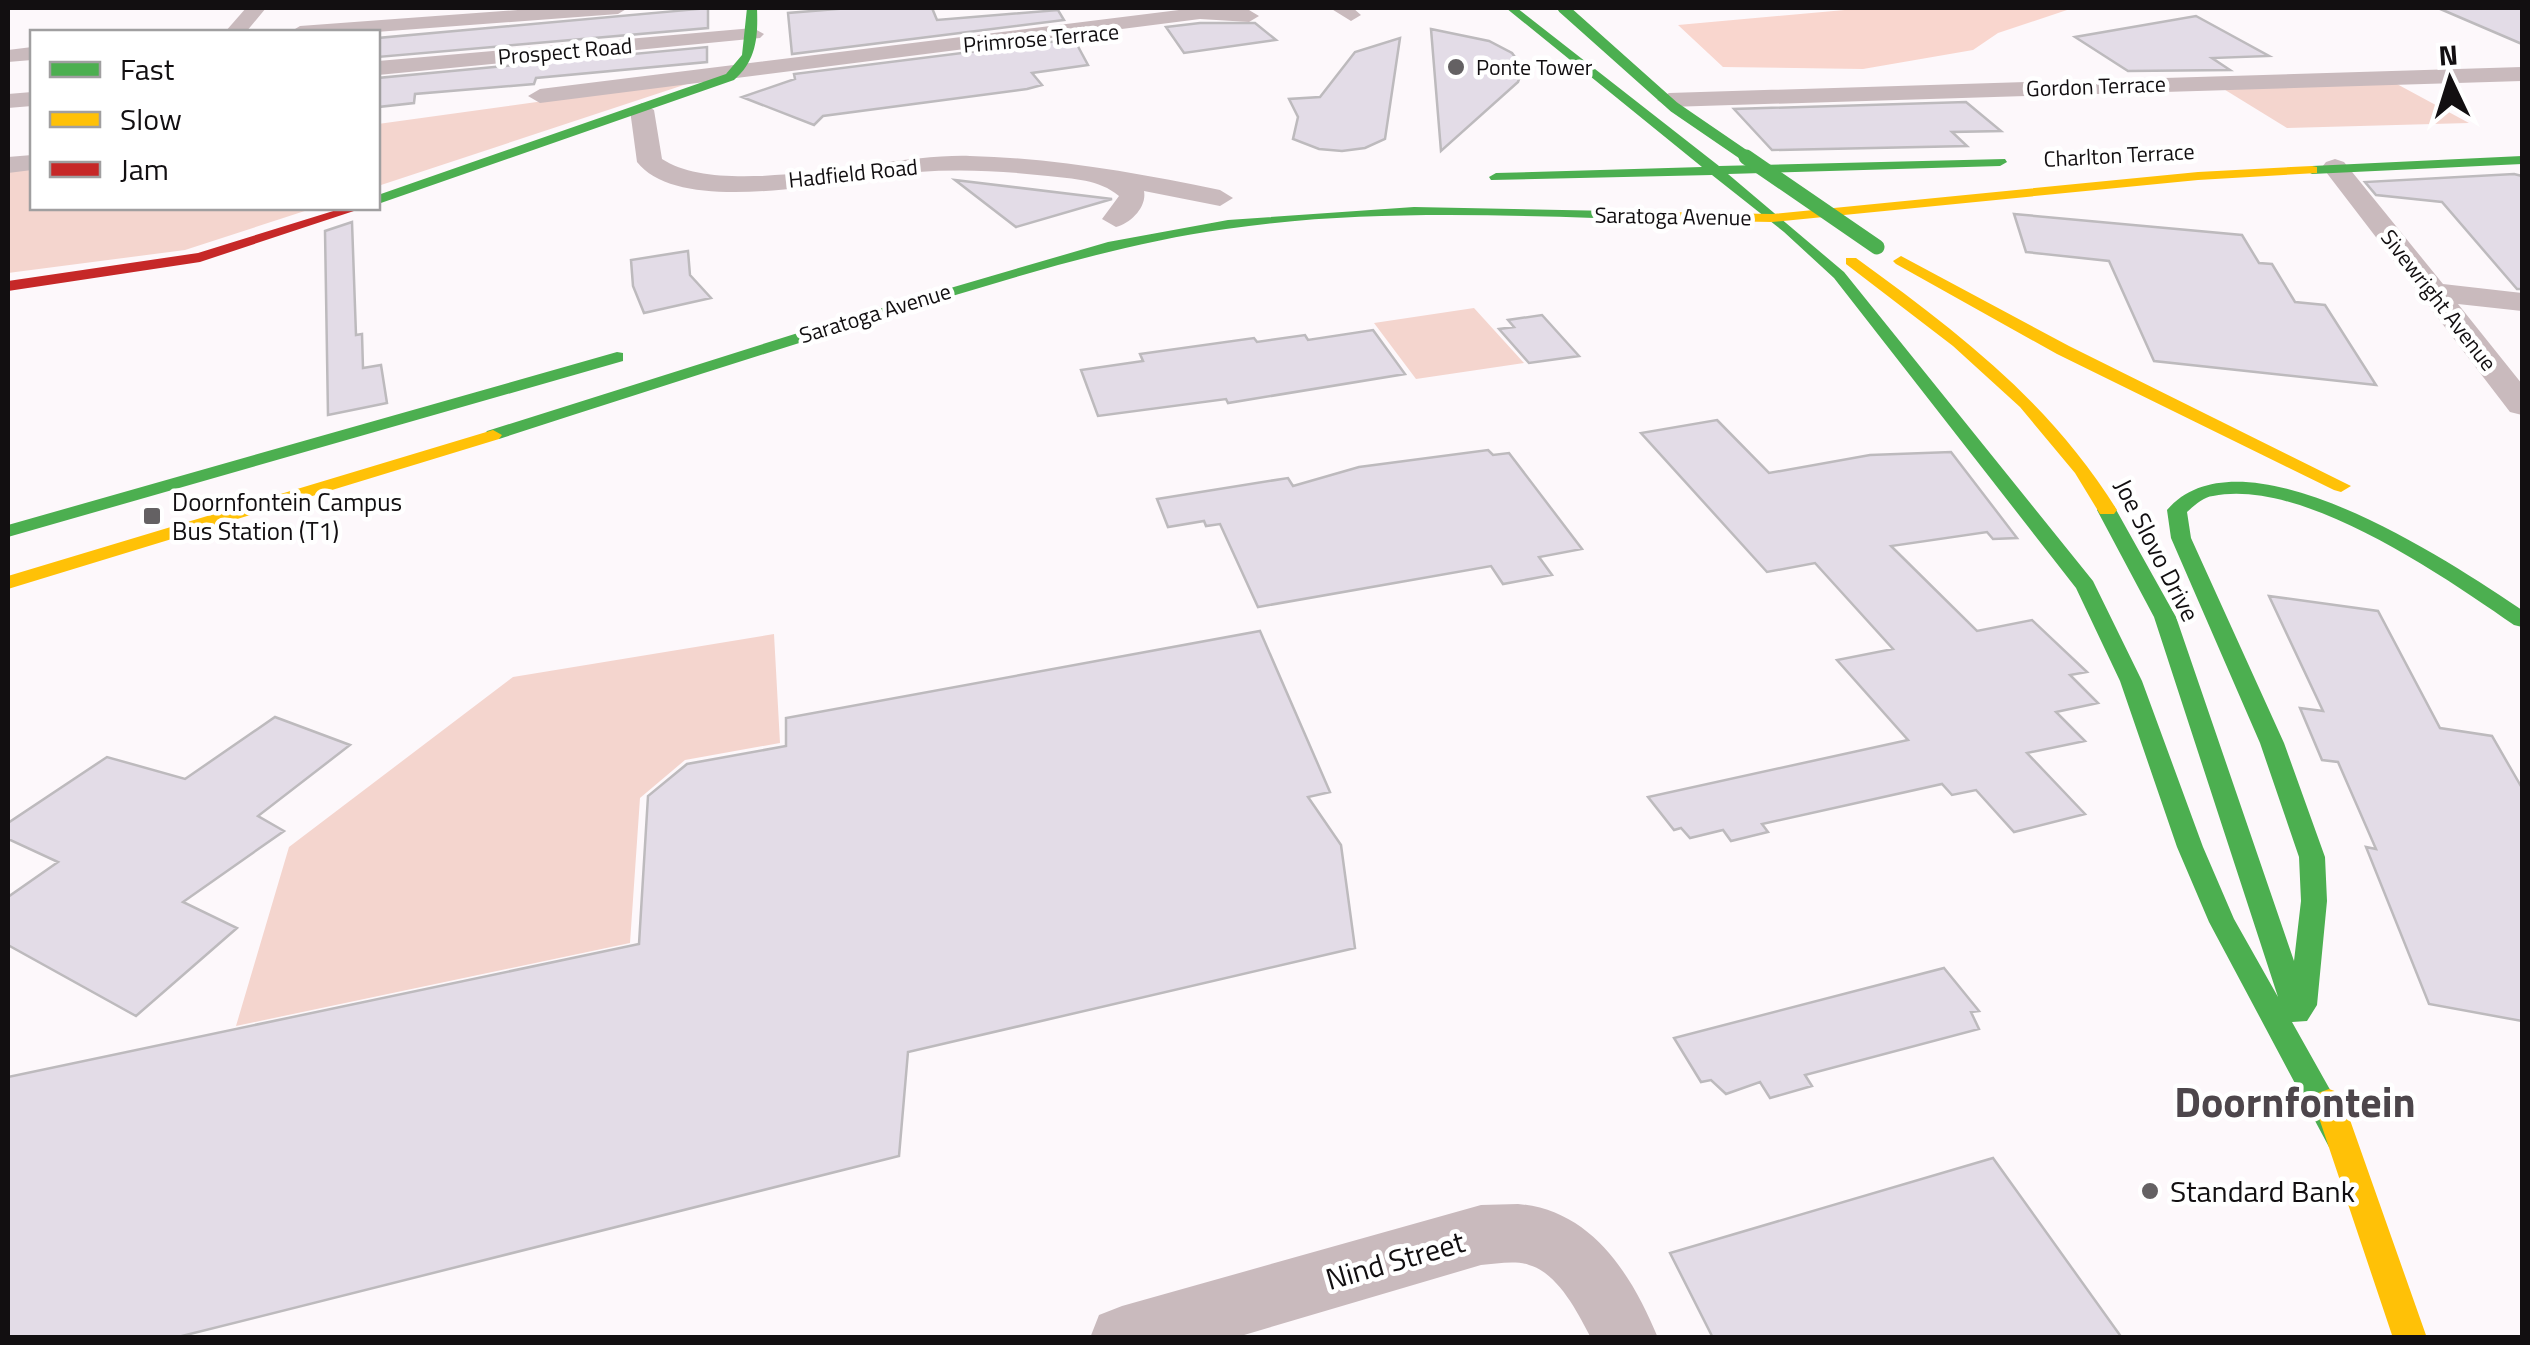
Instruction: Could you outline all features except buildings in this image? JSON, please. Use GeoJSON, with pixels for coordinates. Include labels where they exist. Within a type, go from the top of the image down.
{"type":"FeatureCollection","features":[{"type":"Feature","properties":{"kind":"main road"},"geometry":{"type":"LineString","coordinates":[[380,199],[642,110],[736,72],[752,56],[752,8]]}},
{"type":"Feature","properties":{"kind":"main road"},"geometry":{"type":"LineString","coordinates":[[1511,8],[1772,218],[1840,264],[2068,562],[2111,629],[2227,937],[2340,1136]]}},
{"type":"Feature","properties":{"kind":"main road","name":"Joe Slovo Drive"},"geometry":{"type":"LineString","coordinates":[[1536,8],[1578,51],[1664,125],[1840,264],[1976,354],[2039,418],[2090,479],[2165,617],[2410,1338]]}},
{"type":"Feature","properties":{"kind":"main road"},"geometry":{"type":"LineString","coordinates":[[1563,8],[1642,84],[1877,247],[2079,358],[2358,494]]}},
{"type":"Feature","properties":{"kind":"main road"},"geometry":{"type":"LineString","coordinates":[[1576,8],[1613,53],[1759,170],[1752,183],[1737,190],[1642,216]]}},
{"type":"Feature","properties":{"kind":"main road"},"geometry":{"type":"LineString","coordinates":[[1618,173],[1662,160],[1676,150],[1676,142]]}},
{"type":"Feature","properties":{"kind":"main road","name":"Charlton Terrace"},"geometry":{"type":"LineString","coordinates":[[1772,218],[2335,166],[2522,160]]}},
{"type":"Feature","properties":{"kind":"main road","name":"Charlton Terrace"},"geometry":{"type":"LineString","coordinates":[[1715,171],[2020,161]]}},
{"type":"Feature","properties":{"kind":"main road","name":"Saratoga Avenue"},"geometry":{"type":"LineString","coordinates":[[1477,177],[1715,171]]}},
{"type":"Feature","properties":{"kind":"main road"},"geometry":{"type":"LineString","coordinates":[[1107,221],[1230,197]]}},
{"type":"Feature","properties":{"kind":"main road"},"geometry":{"type":"LineString","coordinates":[[8,286],[200,258],[350,210]]}},
{"type":"Feature","properties":{"kind":"main road","name":"Saratoga Avenue"},"geometry":{"type":"LineString","coordinates":[[8,584],[434,454],[844,322],[1033,267],[1166,234],[1261,220],[1401,211],[1772,218]]}},
{"type":"Feature","properties":{"kind":"main road"},"geometry":{"type":"LineString","coordinates":[[1674,217],[1766,238],[1840,264]]}},
{"type":"Feature","properties":{"kind":"main road"},"geometry":{"type":"LineString","coordinates":[[8,531],[646,349]]}},
{"type":"Feature","properties":{"kind":"main road"},"geometry":{"type":"LineString","coordinates":[[2301,1023],[2314,901],[2312,856],[2272,742],[2181,538],[2178,510],[2184,500],[2202,490],[2225,488],[2251,489],[2308,501],[2421,555],[2522,620]]}},
{"type":"Feature","properties":{"kind":"street"},"geometry":{"type":"LineString","coordinates":[[237,30],[256,8]]}},
{"type":"Feature","properties":{"kind":"street"},"geometry":{"type":"LineString","coordinates":[[326,30],[618,8]]}},
{"type":"Feature","properties":{"kind":"street","name":"Primrose Terrace"},"geometry":{"type":"LineString","coordinates":[[540,96],[736,72],[919,48],[1200,13],[1250,16],[1059,38],[919,48]]}},
{"type":"Feature","properties":{"kind":"street","name":"Prospect Road"},"geometry":{"type":"LineString","coordinates":[[380,68],[753,34]]}},
{"type":"Feature","properties":{"kind":"street","name":"Gordon Terrace"},"geometry":{"type":"LineString","coordinates":[[1669,100],[2522,74]]}},
{"type":"Feature","properties":{"kind":"street","name":"Hadfield Road"},"geometry":{"type":"LineString","coordinates":[[642,110],[650,162],[671,177],[692,183],[748,184],[960,163],[1115,178],[1230,197]]}},
{"type":"Feature","properties":{"kind":"street","name":"Sivewright Avenue"},"geometry":{"type":"LineString","coordinates":[[2335,166],[2522,405]]}},
{"type":"Feature","properties":{"kind":"street"},"geometry":{"type":"LineString","coordinates":[[2286,170],[2358,193]]}},
{"type":"Feature","properties":{"kind":"street"},"geometry":{"type":"LineString","coordinates":[[1107,221],[1130,204],[1133,194],[1115,178]]}},
{"type":"Feature","properties":{"kind":"street"},"geometry":{"type":"LineString","coordinates":[[2430,292],[2522,302]]}},
{"type":"Feature","properties":{"kind":"street","name":"Nind Street"},"geometry":{"type":"LineString","coordinates":[[1122,1338],[1481,1236],[1529,1235],[1548,1242],[1584,1267],[1626,1338]]}},
{"type":"Feature","properties":{"kind":"shaded area"},"geometry":{"type":"Polygon","coordinates":[[[1867,8],[2073,8],[1998,33],[1973,50],[1863,69],[1723,67],[1678,25],[1867,8]]]}},
{"type":"Feature","properties":{"kind":"shaded area"},"geometry":{"type":"Polygon","coordinates":[[[702,79],[380,185],[380,124],[702,79]]]}},
{"type":"Feature","properties":{"kind":"shaded area"},"geometry":{"type":"Polygon","coordinates":[[[2395,83],[2469,123],[2287,128],[2222,88],[2395,83]]]}},
{"type":"Feature","properties":{"kind":"shaded area"},"geometry":{"type":"Polygon","coordinates":[[[30,168],[30,210],[308,210],[185,250],[8,273],[8,171],[30,168]]]}},
{"type":"Feature","properties":{"kind":"shaded area"},"geometry":{"type":"Polygon","coordinates":[[[1474,308],[1524,363],[1416,379],[1374,323],[1474,308]]]}},
{"type":"Feature","properties":{"kind":"shaded area"},"geometry":{"type":"Polygon","coordinates":[[[774,634],[780,743],[685,760],[640,798],[630,943],[236,1026],[289,847],[513,677],[774,634]]]}},
{"type":"Feature","properties":{"kind":"traffic: fast"},"geometry":{"type":"LineString","coordinates":[[380,199],[730,77],[748,55],[752,8]]}},
{"type":"Feature","properties":{"kind":"traffic: fast"},"geometry":{"type":"LineString","coordinates":[[1511,8],[1789,229],[1839,275],[2086,586],[2131,681],[2190,847],[2222,922],[2340,1137]]}},
{"type":"Feature","properties":{"kind":"traffic: fast"},"geometry":{"type":"LineString","coordinates":[[1563,8],[1674,107],[1877,247]]}},
{"type":"Feature","properties":{"kind":"traffic: fast"},"geometry":{"type":"LineString","coordinates":[[2312,170],[2522,160]]}},
{"type":"Feature","properties":{"kind":"traffic: fast"},"geometry":{"type":"LineString","coordinates":[[1496,177],[2000,162]]}},
{"type":"Feature","properties":{"kind":"traffic: fast"},"geometry":{"type":"LineString","coordinates":[[493,435],[1078,254],[1166,234],[1352,213],[1664,216]]}},
{"type":"Feature","properties":{"kind":"traffic: fast"},"geometry":{"type":"LineString","coordinates":[[8,531],[617,357]]}},
{"type":"Feature","properties":{"kind":"traffic: fast"},"geometry":{"type":"LineString","coordinates":[[2303,1005],[2314,901],[2312,857],[2272,743],[2181,538],[2177,510],[2209,490],[2245,488],[2285,495],[2372,529],[2456,576],[2522,620]]}},
{"type":"Feature","properties":{"kind":"traffic: fast"},"geometry":{"type":"LineString","coordinates":[[2107,510],[2165,617],[2297,1012]]}},
{"type":"Feature","properties":{"kind":"traffic: slow"},"geometry":{"type":"LineString","coordinates":[[1664,216],[1772,218],[2198,176],[2312,170]]}},
{"type":"Feature","properties":{"kind":"traffic: slow"},"geometry":{"type":"LineString","coordinates":[[1851,261],[1959,343],[2026,403],[2083,471],[2107,510]]}},
{"type":"Feature","properties":{"kind":"traffic: slow"},"geometry":{"type":"LineString","coordinates":[[1901,261],[2063,350],[2341,486]]}},
{"type":"Feature","properties":{"kind":"traffic: slow"},"geometry":{"type":"LineString","coordinates":[[8,583],[493,435]]}},
{"type":"Feature","properties":{"kind":"traffic: slow"},"geometry":{"type":"LineString","coordinates":[[2329,1103],[2410,1338]]}},
{"type":"Feature","properties":{"kind":"traffic: jam"},"geometry":{"type":"LineString","coordinates":[[8,286],[200,257],[350,210]]}},
{"type":"Feature","properties":{"kind":"place","name":"Ponte Tower"},"geometry":{"type":"Point","coordinates":[1456,67]}},
{"type":"Feature","properties":{"kind":"place","name":"Doornfontein Campus Bus Station (T1)"},"geometry":{"type":"Point","coordinates":[152,516]}},
{"type":"Feature","properties":{"kind":"place","name":"Standard Bank"},"geometry":{"type":"Point","coordinates":[2150,1191]}},
{"type":"Feature","properties":{"kind":"district","name":"Doornfontein"},"geometry":{"type":"Point","coordinates":[2295,1101]}}]}
